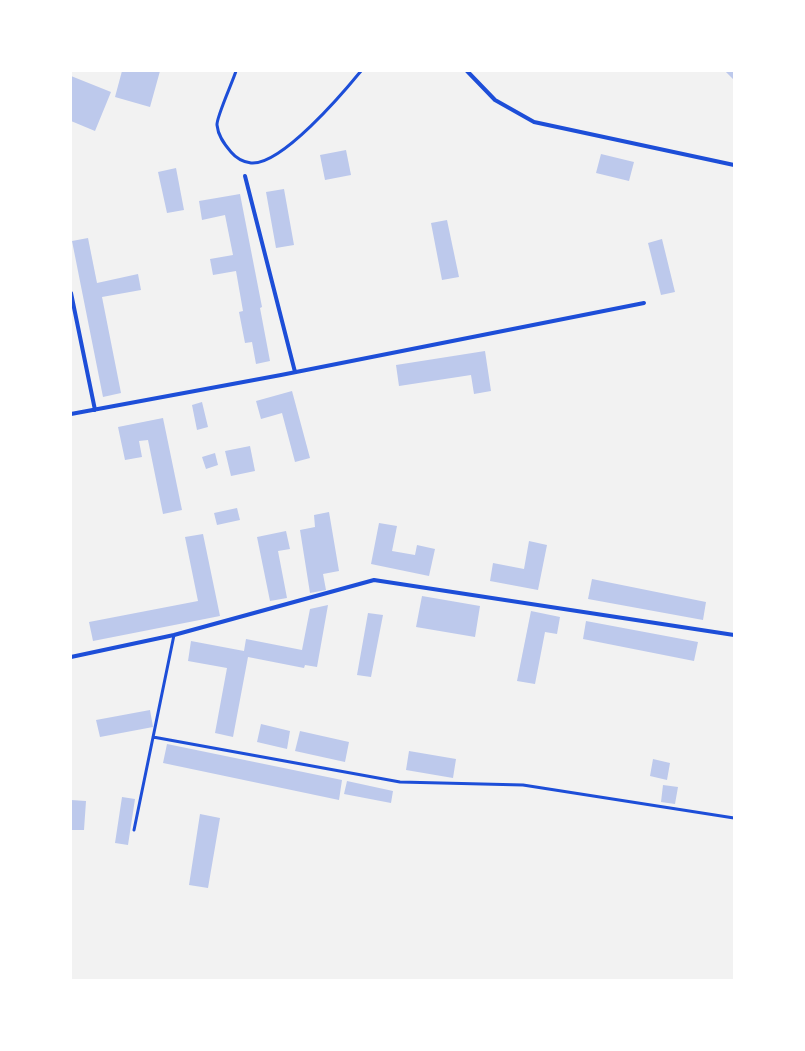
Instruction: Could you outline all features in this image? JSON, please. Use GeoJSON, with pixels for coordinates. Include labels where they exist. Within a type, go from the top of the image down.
{"type":"FeatureCollection","features":[{"type":"Feature","properties":{"kind":"street"},"geometry":{"type":"LineString","coordinates":[[467,71],[495,100],[534,122],[734,165]]}},
{"type":"Feature","properties":{"kind":"street"},"geometry":{"type":"LineString","coordinates":[[245,176],[295,372]]}},
{"type":"Feature","properties":{"kind":"street"},"geometry":{"type":"LineString","coordinates":[[71,293],[95,410]]}},
{"type":"Feature","properties":{"kind":"street"},"geometry":{"type":"LineString","coordinates":[[71,414],[295,372],[644,303]]}},
{"type":"Feature","properties":{"kind":"street"},"geometry":{"type":"LineString","coordinates":[[71,658],[174,635],[374,580],[734,635]]}},
{"type":"Feature","properties":{"kind":"lane"},"geometry":{"type":"LineString","coordinates":[[236,71],[216,124],[222,141],[236,158],[252,164],[274,156],[296,140],[343,94],[361,71]]}},
{"type":"Feature","properties":{"kind":"lane"},"geometry":{"type":"LineString","coordinates":[[134,830],[174,635]]}},
{"type":"Feature","properties":{"kind":"lane"},"geometry":{"type":"LineString","coordinates":[[153,737],[400,782],[522,785],[734,818]]}},
{"type":"Feature","properties":{"kind":"building"},"geometry":{"type":"Polygon","coordinates":[[[122,71],[160,71],[150,107],[115,97],[122,71]]]}},
{"type":"Feature","properties":{"kind":"building"},"geometry":{"type":"Polygon","coordinates":[[[725,71],[734,71],[734,80],[725,71]]]}},
{"type":"Feature","properties":{"kind":"building"},"geometry":{"type":"Polygon","coordinates":[[[71,76],[111,92],[95,131],[71,121],[71,76]]]}},
{"type":"Feature","properties":{"kind":"building"},"geometry":{"type":"Polygon","coordinates":[[[346,150],[351,175],[325,180],[320,155],[346,150]]]}},
{"type":"Feature","properties":{"kind":"building"},"geometry":{"type":"Polygon","coordinates":[[[601,154],[634,162],[629,181],[596,173],[601,154]]]}},
{"type":"Feature","properties":{"kind":"building"},"geometry":{"type":"Polygon","coordinates":[[[176,168],[184,210],[167,213],[158,172],[176,168]]]}},
{"type":"Feature","properties":{"kind":"building"},"geometry":{"type":"Polygon","coordinates":[[[284,189],[294,245],[276,248],[266,192],[284,189]]]}},
{"type":"Feature","properties":{"kind":"building"},"geometry":{"type":"Polygon","coordinates":[[[240,194],[262,307],[260,308],[270,361],[256,364],[252,342],[245,343],[239,312],[243,311],[236,271],[213,275],[210,259],[233,255],[225,215],[202,220],[199,201],[240,194]]]}},
{"type":"Feature","properties":{"kind":"building"},"geometry":{"type":"Polygon","coordinates":[[[447,220],[459,277],[442,280],[431,223],[447,220]]]}},
{"type":"Feature","properties":{"kind":"building"},"geometry":{"type":"Polygon","coordinates":[[[88,238],[97,283],[138,274],[141,290],[102,297],[121,393],[103,397],[72,241],[88,238]]]}},
{"type":"Feature","properties":{"kind":"building"},"geometry":{"type":"Polygon","coordinates":[[[662,239],[675,292],[661,295],[648,243],[662,239]]]}},
{"type":"Feature","properties":{"kind":"building"},"geometry":{"type":"Polygon","coordinates":[[[485,351],[491,391],[474,394],[471,375],[399,386],[396,365],[485,351]]]}},
{"type":"Feature","properties":{"kind":"building"},"geometry":{"type":"Polygon","coordinates":[[[292,391],[310,458],[295,462],[282,413],[261,419],[256,401],[292,391]]]}},
{"type":"Feature","properties":{"kind":"building"},"geometry":{"type":"Polygon","coordinates":[[[202,402],[208,427],[197,430],[192,405],[202,402]]]}},
{"type":"Feature","properties":{"kind":"building"},"geometry":{"type":"Polygon","coordinates":[[[163,418],[182,510],[163,514],[148,440],[139,441],[142,457],[125,460],[118,427],[163,418]]]}},
{"type":"Feature","properties":{"kind":"building"},"geometry":{"type":"Polygon","coordinates":[[[250,446],[255,471],[231,476],[225,451],[250,446]]]}},
{"type":"Feature","properties":{"kind":"building"},"geometry":{"type":"Polygon","coordinates":[[[215,453],[218,465],[206,469],[202,457],[215,453]]]}},
{"type":"Feature","properties":{"kind":"building"},"geometry":{"type":"Polygon","coordinates":[[[237,508],[240,520],[217,525],[214,513],[237,508]]]}},
{"type":"Feature","properties":{"kind":"building"},"geometry":{"type":"Polygon","coordinates":[[[329,512],[339,571],[323,574],[326,590],[310,593],[300,530],[315,527],[314,515],[329,512]]]}},
{"type":"Feature","properties":{"kind":"building"},"geometry":{"type":"Polygon","coordinates":[[[379,523],[397,526],[392,551],[415,555],[417,545],[435,549],[429,576],[371,564],[379,523]]]}},
{"type":"Feature","properties":{"kind":"building"},"geometry":{"type":"Polygon","coordinates":[[[286,531],[290,549],[278,551],[287,598],[270,601],[257,537],[286,531]]]}},
{"type":"Feature","properties":{"kind":"building"},"geometry":{"type":"Polygon","coordinates":[[[203,534],[220,616],[93,641],[89,622],[198,601],[185,537],[203,534]]]}},
{"type":"Feature","properties":{"kind":"building"},"geometry":{"type":"Polygon","coordinates":[[[529,541],[547,545],[538,590],[490,581],[493,563],[524,569],[529,541]]]}},
{"type":"Feature","properties":{"kind":"building"},"geometry":{"type":"Polygon","coordinates":[[[592,579],[706,602],[703,620],[588,599],[592,579]]]}},
{"type":"Feature","properties":{"kind":"building"},"geometry":{"type":"Polygon","coordinates":[[[422,596],[480,606],[475,637],[416,627],[422,596]]]}},
{"type":"Feature","properties":{"kind":"building"},"geometry":{"type":"Polygon","coordinates":[[[328,605],[317,667],[305,665],[304,668],[248,657],[233,737],[215,733],[227,668],[188,661],[191,641],[244,651],[246,639],[302,650],[310,609],[328,605]]]}},
{"type":"Feature","properties":{"kind":"building"},"geometry":{"type":"Polygon","coordinates":[[[531,611],[560,617],[557,634],[545,632],[535,684],[517,681],[531,611]]]}},
{"type":"Feature","properties":{"kind":"building"},"geometry":{"type":"Polygon","coordinates":[[[368,613],[383,615],[371,677],[357,675],[368,613]]]}},
{"type":"Feature","properties":{"kind":"building"},"geometry":{"type":"Polygon","coordinates":[[[586,621],[698,642],[694,661],[583,639],[586,621]]]}},
{"type":"Feature","properties":{"kind":"building"},"geometry":{"type":"Polygon","coordinates":[[[150,710],[153,727],[100,737],[96,720],[150,710]]]}},
{"type":"Feature","properties":{"kind":"building"},"geometry":{"type":"Polygon","coordinates":[[[261,724],[290,731],[287,749],[257,742],[261,724]]]}},
{"type":"Feature","properties":{"kind":"building"},"geometry":{"type":"Polygon","coordinates":[[[300,731],[349,742],[345,762],[295,751],[300,731]]]}},
{"type":"Feature","properties":{"kind":"building"},"geometry":{"type":"Polygon","coordinates":[[[167,744],[342,780],[339,800],[163,763],[167,744]]]}},
{"type":"Feature","properties":{"kind":"building"},"geometry":{"type":"Polygon","coordinates":[[[409,751],[456,759],[453,778],[406,770],[409,751]]]}},
{"type":"Feature","properties":{"kind":"building"},"geometry":{"type":"Polygon","coordinates":[[[653,759],[670,763],[667,780],[650,776],[653,759]]]}},
{"type":"Feature","properties":{"kind":"building"},"geometry":{"type":"Polygon","coordinates":[[[347,781],[393,791],[391,803],[344,794],[347,781]]]}},
{"type":"Feature","properties":{"kind":"building"},"geometry":{"type":"Polygon","coordinates":[[[663,785],[678,787],[675,804],[661,802],[663,785]]]}},
{"type":"Feature","properties":{"kind":"building"},"geometry":{"type":"Polygon","coordinates":[[[122,797],[135,799],[128,845],[115,843],[122,797]]]}},
{"type":"Feature","properties":{"kind":"building"},"geometry":{"type":"Polygon","coordinates":[[[71,800],[86,801],[84,830],[71,830],[71,800]]]}},
{"type":"Feature","properties":{"kind":"building"},"geometry":{"type":"Polygon","coordinates":[[[200,814],[220,818],[208,888],[189,885],[200,814]]]}}]}
